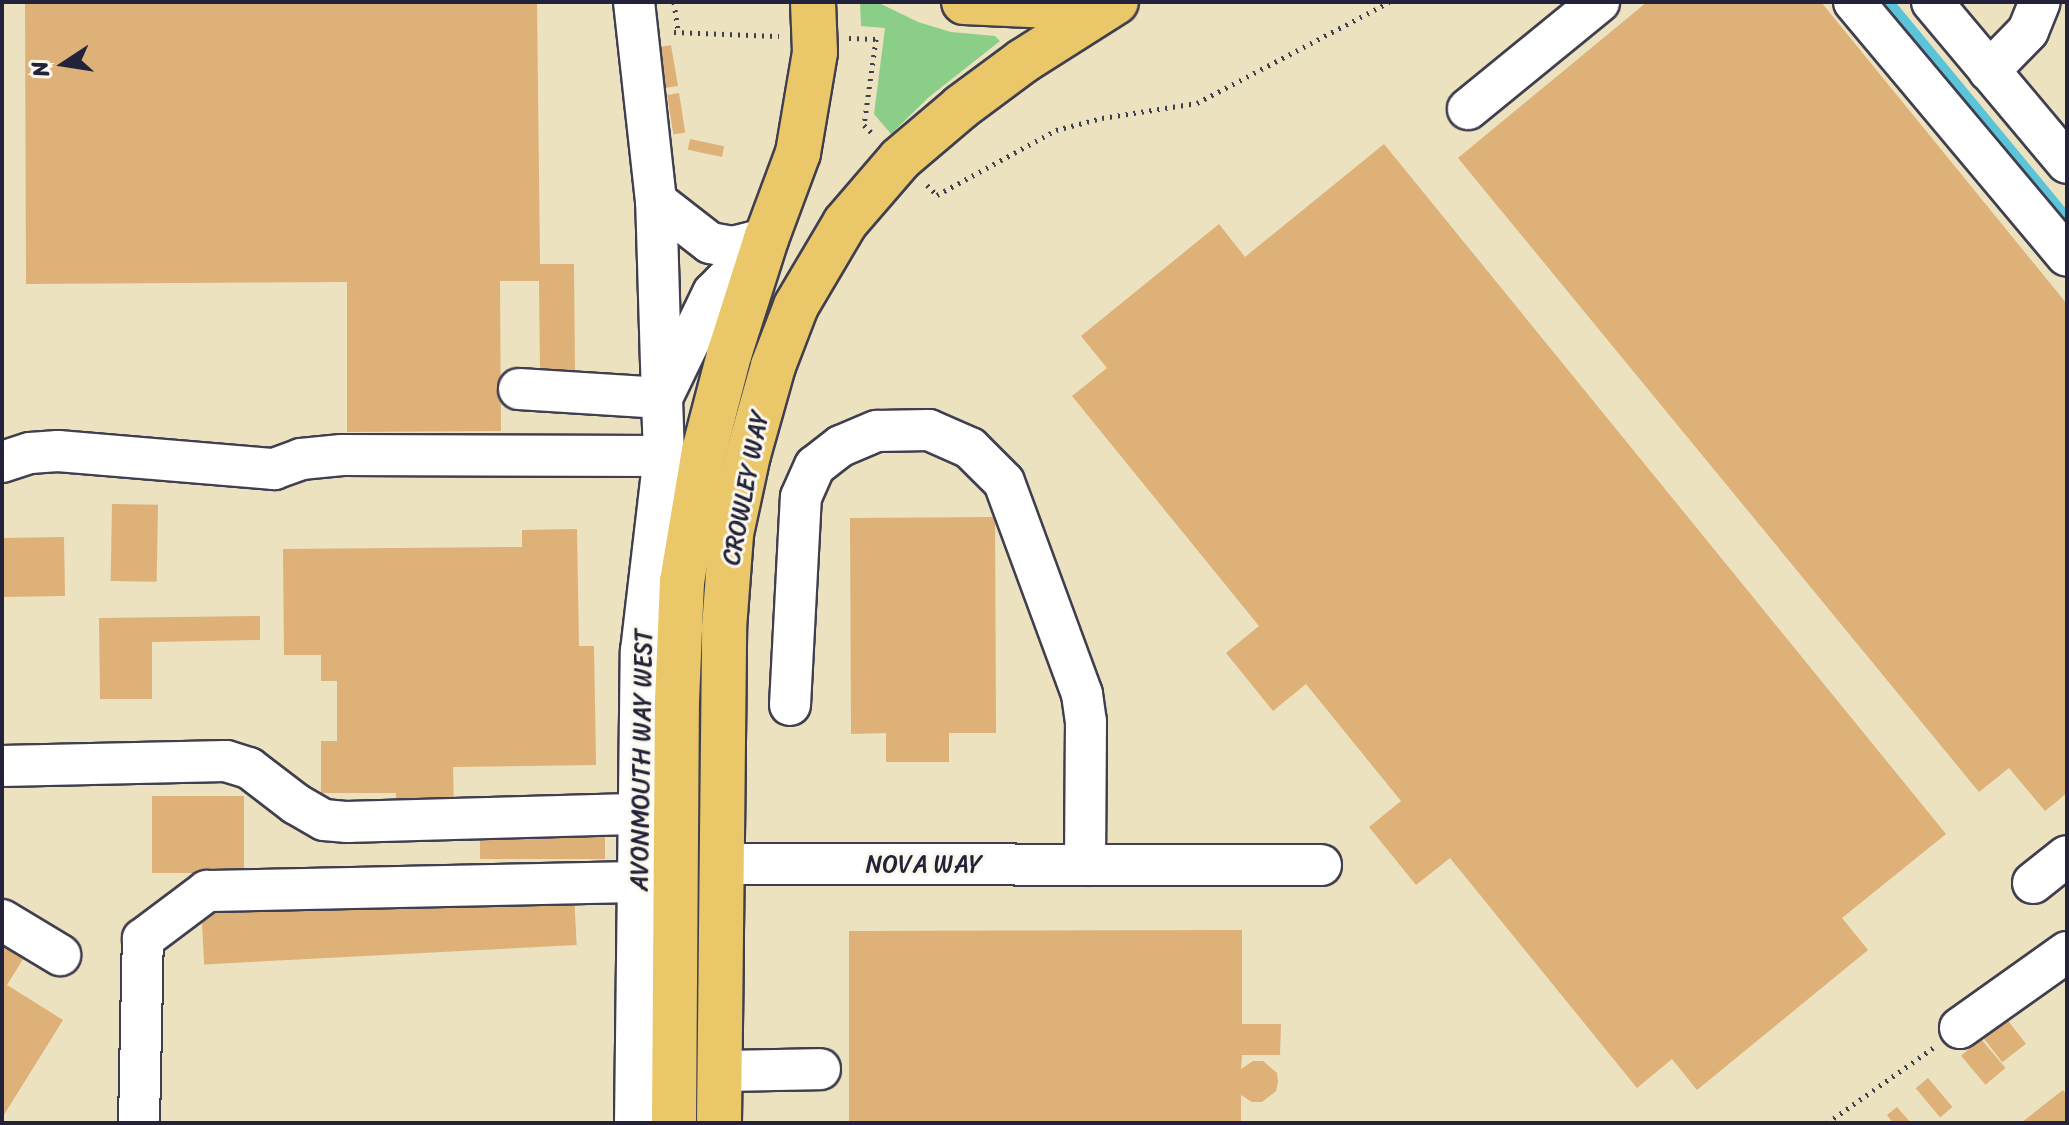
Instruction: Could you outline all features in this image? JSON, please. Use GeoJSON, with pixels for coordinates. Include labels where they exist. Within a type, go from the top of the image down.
{"type":"FeatureCollection","features":[{"type":"Feature","properties":{"kind":"highway","name":"CROWLEY WAY"},"geometry":{"type":"LineString","coordinates":[[674,1123],[677,701],[682,582],[704,451],[766,239],[798,153],[815,52],[813,2]]}},
{"type":"Feature","properties":{"kind":"highway"},"geometry":{"type":"LineString","coordinates":[[964,2],[1051,6],[1106,2]]}},
{"type":"Feature","properties":{"kind":"highway","name":"CROWLEY WAY"},"geometry":{"type":"LineString","coordinates":[[719,1123],[724,628],[731,534],[748,455],[773,366],[796,306],[845,223],[900,159],[1023,61],[1116,2]]}},
{"type":"Feature","properties":{"kind":"street","name":"AVONMOUTH WAY WEST"},"geometry":{"type":"LineString","coordinates":[[634,2],[656,201],[664,456],[641,651],[635,1123]]}},
{"type":"Feature","properties":{"kind":"street"},"geometry":{"type":"LineString","coordinates":[[1468,109],[1599,2]]}},
{"type":"Feature","properties":{"kind":"street"},"geometry":{"type":"LineString","coordinates":[[1854,2],[2067,256]]}},
{"type":"Feature","properties":{"kind":"street"},"geometry":{"type":"LineString","coordinates":[[1932,2],[2067,163]]}},
{"type":"Feature","properties":{"kind":"street"},"geometry":{"type":"LineString","coordinates":[[1989,71],[2028,31],[2040,2]]}},
{"type":"Feature","properties":{"kind":"street"},"geometry":{"type":"LineString","coordinates":[[656,201],[710,243],[733,247],[766,239]]}},
{"type":"Feature","properties":{"kind":"street","name":"AVONMOUTH WAY WEST"},"geometry":{"type":"LineString","coordinates":[[662,398],[713,293],[766,239]]}},
{"type":"Feature","properties":{"kind":"street"},"geometry":{"type":"LineString","coordinates":[[519,389],[662,398]]}},
{"type":"Feature","properties":{"kind":"street"},"geometry":{"type":"LineString","coordinates":[[790,705],[801,497],[815,466],[841,446],[877,431],[929,430],[970,448],[1004,482],[1082,694],[1086,721],[1085,865]]}},
{"type":"Feature","properties":{"kind":"street"},"geometry":{"type":"LineString","coordinates":[[2,462],[30,453],[58,451],[274,469],[301,459],[342,455],[664,456]]}},
{"type":"Feature","properties":{"kind":"street"},"geometry":{"type":"LineString","coordinates":[[2,766],[226,761],[249,768],[296,804],[324,820],[348,822],[639,814]]}},
{"type":"Feature","properties":{"kind":"street"},"geometry":{"type":"LineString","coordinates":[[2033,883],[2067,856]]}},
{"type":"Feature","properties":{"kind":"street","name":"NOVA WAY"},"geometry":{"type":"LineString","coordinates":[[721,864],[1321,865]]}},
{"type":"Feature","properties":{"kind":"street"},"geometry":{"type":"LineString","coordinates":[[139,1123],[143,939],[207,891],[639,882]]}},
{"type":"Feature","properties":{"kind":"street"},"geometry":{"type":"LineString","coordinates":[[2,920],[60,955]]}},
{"type":"Feature","properties":{"kind":"street"},"geometry":{"type":"LineString","coordinates":[[1960,1028],[2067,952]]}},
{"type":"Feature","properties":{"kind":"street"},"geometry":{"type":"LineString","coordinates":[[720,1071],[820,1069]]}},
{"type":"Feature","properties":{"kind":"path"},"geometry":{"type":"LineString","coordinates":[[674,2],[678,32]]}},
{"type":"Feature","properties":{"kind":"path"},"geometry":{"type":"LineString","coordinates":[[937,195],[1056,130],[1102,118],[1197,103],[1389,2]]}},
{"type":"Feature","properties":{"kind":"path"},"geometry":{"type":"LineString","coordinates":[[1827,1123],[1960,1028]]}},
{"type":"Feature","properties":{"kind":"green space"},"geometry":{"type":"Polygon","coordinates":[[[860,2],[877,2],[918,22],[951,32],[995,36],[1000,41],[929,97],[891,134],[874,114],[885,28],[861,26],[860,2]]]}},
{"type":"Feature","properties":{"kind":"building"},"geometry":{"type":"Polygon","coordinates":[[[25,2],[537,2],[540,264],[574,264],[575,370],[540,370],[539,281],[500,281],[501,431],[347,432],[347,282],[26,284],[25,2]]]}},
{"type":"Feature","properties":{"kind":"building"},"geometry":{"type":"Polygon","coordinates":[[[1647,2],[1821,2],[2067,304],[2067,793],[2045,811],[2009,768],[1979,792],[1458,158],[1647,2]]]}},
{"type":"Feature","properties":{"kind":"building"},"geometry":{"type":"Polygon","coordinates":[[[671,45],[678,86],[665,88],[660,47],[671,45]]]}},
{"type":"Feature","properties":{"kind":"building"},"geometry":{"type":"Polygon","coordinates":[[[679,93],[685,133],[673,134],[667,95],[679,93]]]}},
{"type":"Feature","properties":{"kind":"building"},"geometry":{"type":"Polygon","coordinates":[[[690,139],[724,146],[722,157],[688,150],[690,139]]]}},
{"type":"Feature","properties":{"kind":"building"},"geometry":{"type":"Polygon","coordinates":[[[1384,144],[1946,834],[1842,918],[1868,950],[1697,1090],[1672,1059],[1637,1088],[1450,858],[1416,885],[1369,827],[1401,801],[1306,684],[1273,711],[1226,653],[1259,626],[1072,396],[1107,368],[1081,336],[1219,224],[1245,257],[1384,144]]]}},
{"type":"Feature","properties":{"kind":"building"},"geometry":{"type":"Polygon","coordinates":[[[112,504],[158,505],[157,582],[111,581],[112,504]]]}},
{"type":"Feature","properties":{"kind":"building"},"geometry":{"type":"Polygon","coordinates":[[[995,517],[996,733],[949,733],[949,762],[886,762],[886,733],[851,734],[850,518],[995,517]]]}},
{"type":"Feature","properties":{"kind":"building"},"geometry":{"type":"Polygon","coordinates":[[[577,529],[579,646],[594,646],[596,765],[453,767],[454,811],[396,812],[396,793],[321,793],[321,741],[337,741],[337,681],[321,681],[321,655],[284,655],[283,549],[522,547],[522,530],[577,529]]]}},
{"type":"Feature","properties":{"kind":"building"},"geometry":{"type":"Polygon","coordinates":[[[64,537],[65,596],[3,597],[2,538],[64,537]]]}},
{"type":"Feature","properties":{"kind":"building"},"geometry":{"type":"Polygon","coordinates":[[[260,616],[260,640],[152,642],[152,699],[100,699],[99,618],[260,616]]]}},
{"type":"Feature","properties":{"kind":"building"},"geometry":{"type":"Polygon","coordinates":[[[152,796],[244,796],[244,873],[152,873],[152,796]]]}},
{"type":"Feature","properties":{"kind":"building"},"geometry":{"type":"Polygon","coordinates":[[[480,832],[605,832],[605,859],[480,859],[480,832]]]}},
{"type":"Feature","properties":{"kind":"building"},"geometry":{"type":"Polygon","coordinates":[[[574,894],[577,945],[204,964],[202,914],[574,894]]]}},
{"type":"Feature","properties":{"kind":"building"},"geometry":{"type":"Polygon","coordinates":[[[1242,930],[1242,1024],[1281,1024],[1280,1055],[1242,1055],[1241,1069],[1253,1061],[1263,1061],[1277,1073],[1278,1082],[1276,1091],[1262,1102],[1252,1102],[1241,1095],[1241,1123],[849,1123],[849,931],[1242,930]]]}},
{"type":"Feature","properties":{"kind":"building"},"geometry":{"type":"Polygon","coordinates":[[[2,938],[31,946],[7,985],[63,1020],[2,1118],[2,938]]]}},
{"type":"Feature","properties":{"kind":"building"},"geometry":{"type":"Polygon","coordinates":[[[2005,1017],[2026,1044],[2002,1062],[1981,1035],[2005,1017]]]}},
{"type":"Feature","properties":{"kind":"building"},"geometry":{"type":"Polygon","coordinates":[[[1981,1039],[2005,1068],[1986,1085],[1961,1056],[1981,1039]]]}},
{"type":"Feature","properties":{"kind":"building"},"geometry":{"type":"Polygon","coordinates":[[[1928,1078],[1952,1107],[1940,1117],[1916,1088],[1928,1078]]]}},
{"type":"Feature","properties":{"kind":"building"},"geometry":{"type":"Polygon","coordinates":[[[2063,1090],[2067,1096],[2067,1123],[2021,1123],[2063,1090]]]}},
{"type":"Feature","properties":{"kind":"building"},"geometry":{"type":"Polygon","coordinates":[[[1897,1107],[1911,1123],[1893,1123],[1887,1115],[1897,1107]]]}},
{"type":"Feature","properties":{"kind":"waterway"},"geometry":{"type":"LineString","coordinates":[[1889,2],[2067,218]]}}]}
